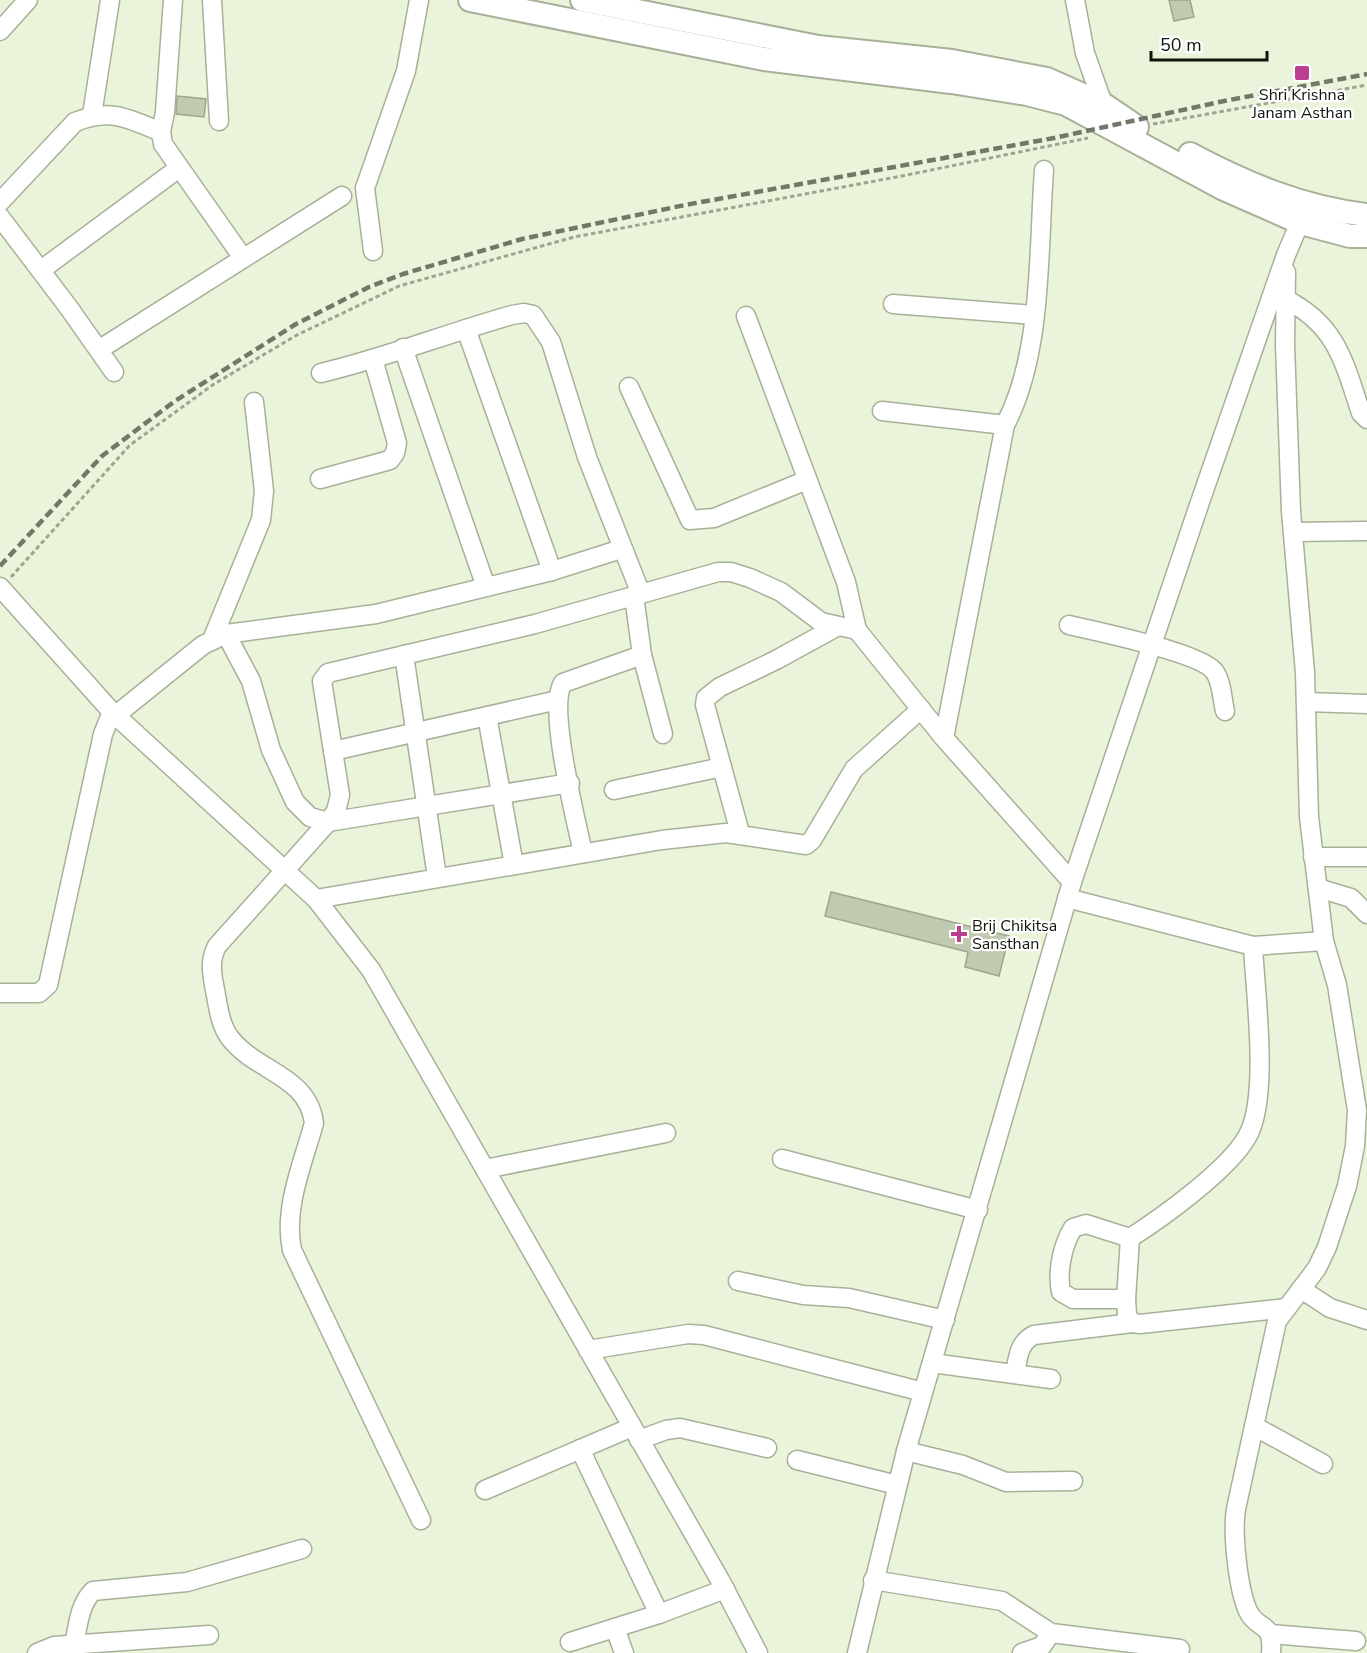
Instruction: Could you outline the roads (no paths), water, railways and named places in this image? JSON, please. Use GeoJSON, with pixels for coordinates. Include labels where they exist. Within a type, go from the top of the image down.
{"type":"FeatureCollection","features":[{"type":"Feature","properties":{"kind":"main road"},"geometry":{"type":"LineString","coordinates":[[470,0],[764,59],[951,82],[1027,94],[1066,104],[1269,191],[1304,214],[1358,236]]}},
{"type":"Feature","properties":{"kind":"main road"},"geometry":{"type":"LineString","coordinates":[[582,0],[818,47],[952,61],[1047,79],[1103,104],[1127,129]]}},
{"type":"Feature","properties":{"kind":"main road"},"geometry":{"type":"LineString","coordinates":[[1304,214],[1367,215]]}},
{"type":"Feature","properties":{"kind":"street"},"geometry":{"type":"LineString","coordinates":[[0,31],[28,0]]}},
{"type":"Feature","properties":{"kind":"street"},"geometry":{"type":"LineString","coordinates":[[92,115],[110,0]]}},
{"type":"Feature","properties":{"kind":"street"},"geometry":{"type":"LineString","coordinates":[[173,0],[165,112],[161,132],[163,144],[243,258]]}},
{"type":"Feature","properties":{"kind":"street"},"geometry":{"type":"LineString","coordinates":[[212,0],[219,121]]}},
{"type":"Feature","properties":{"kind":"street"},"geometry":{"type":"LineString","coordinates":[[373,251],[365,188],[406,71],[419,0]]}},
{"type":"Feature","properties":{"kind":"street"},"geometry":{"type":"LineString","coordinates":[[1075,0],[1085,52],[1103,104]]}},
{"type":"Feature","properties":{"kind":"street"},"geometry":{"type":"LineString","coordinates":[[0,202],[75,122],[92,115],[117,114],[161,132]]}},
{"type":"Feature","properties":{"kind":"street"},"geometry":{"type":"LineString","coordinates":[[41,270],[179,168]]}},
{"type":"Feature","properties":{"kind":"street"},"geometry":{"type":"LineString","coordinates":[[944,738],[1005,424],[1021,389],[1029,359],[1044,171]]}},
{"type":"Feature","properties":{"kind":"street"},"geometry":{"type":"LineString","coordinates":[[100,349],[342,196]]}},
{"type":"Feature","properties":{"kind":"street"},"geometry":{"type":"LineString","coordinates":[[857,1653],[906,1451],[1070,890],[1286,255],[1304,214]]}},
{"type":"Feature","properties":{"kind":"street"},"geometry":{"type":"LineString","coordinates":[[0,218],[100,349],[114,372]]}},
{"type":"Feature","properties":{"kind":"street"},"geometry":{"type":"LineString","coordinates":[[1271,1653],[1270,1634],[1265,1626],[1251,1616],[1247,1610],[1233,1527],[1278,1321],[1317,1268],[1327,1247],[1347,1185],[1356,1146],[1357,1110],[1337,985],[1324,941],[1313,857],[1306,702],[1293,532],[1285,299],[1286,255]]}},
{"type":"Feature","properties":{"kind":"street"},"geometry":{"type":"LineString","coordinates":[[1285,299],[1308,310],[1333,340],[1344,361],[1361,413],[1367,419]]}},
{"type":"Feature","properties":{"kind":"street"},"geometry":{"type":"LineString","coordinates":[[893,304],[1034,315]]}},
{"type":"Feature","properties":{"kind":"street"},"geometry":{"type":"LineString","coordinates":[[321,374],[465,328],[524,313],[532,315],[541,324],[551,342],[587,457],[624,551],[638,595],[642,655],[663,734]]}},
{"type":"Feature","properties":{"kind":"street"},"geometry":{"type":"LineString","coordinates":[[746,316],[846,582],[857,630],[1070,890],[1253,946],[1324,941]]}},
{"type":"Feature","properties":{"kind":"street"},"geometry":{"type":"LineString","coordinates":[[465,328],[552,571]]}},
{"type":"Feature","properties":{"kind":"street"},"geometry":{"type":"LineString","coordinates":[[404,348],[486,587]]}},
{"type":"Feature","properties":{"kind":"street"},"geometry":{"type":"LineString","coordinates":[[320,479],[390,460],[395,453],[397,443],[373,359]]}},
{"type":"Feature","properties":{"kind":"street"},"geometry":{"type":"LineString","coordinates":[[629,387],[690,520],[714,518],[807,480]]}},
{"type":"Feature","properties":{"kind":"street"},"geometry":{"type":"LineString","coordinates":[[219,637],[261,520],[264,491],[254,402]]}},
{"type":"Feature","properties":{"kind":"street"},"geometry":{"type":"LineString","coordinates":[[882,411],[1005,424]]}},
{"type":"Feature","properties":{"kind":"street"},"geometry":{"type":"LineString","coordinates":[[1293,532],[1367,531]]}},
{"type":"Feature","properties":{"kind":"street"},"geometry":{"type":"LineString","coordinates":[[0,993],[39,993],[48,985],[103,734],[114,713],[219,637],[376,614],[552,571],[613,551],[624,551]]}},
{"type":"Feature","properties":{"kind":"street"},"geometry":{"type":"LineString","coordinates":[[421,1520],[292,1250],[288,1232],[291,1208],[314,1123],[312,1109],[306,1097],[296,1087],[243,1052],[229,1036],[221,1020],[211,972],[212,957],[236,924],[286,871],[336,811],[340,795],[322,681],[328,673],[535,624],[718,572],[731,572],[781,592],[821,622],[857,630]]}},
{"type":"Feature","properties":{"kind":"street"},"geometry":{"type":"LineString","coordinates":[[1,588],[114,713],[316,899],[371,970],[725,1589],[758,1653]]}},
{"type":"Feature","properties":{"kind":"street"},"geometry":{"type":"LineString","coordinates":[[1069,625],[1152,645],[1207,664],[1214,671],[1225,711]]}},
{"type":"Feature","properties":{"kind":"street"},"geometry":{"type":"LineString","coordinates":[[740,833],[705,705],[710,692],[838,626]]}},
{"type":"Feature","properties":{"kind":"street"},"geometry":{"type":"LineString","coordinates":[[219,637],[251,681],[271,750],[295,802],[310,817],[328,822],[570,783]]}},
{"type":"Feature","properties":{"kind":"street"},"geometry":{"type":"LineString","coordinates":[[404,655],[437,877]]}},
{"type":"Feature","properties":{"kind":"street"},"geometry":{"type":"LineString","coordinates":[[583,853],[558,722],[558,691],[563,683],[642,655]]}},
{"type":"Feature","properties":{"kind":"street"},"geometry":{"type":"LineString","coordinates":[[333,751],[558,700]]}},
{"type":"Feature","properties":{"kind":"street"},"geometry":{"type":"LineString","coordinates":[[1306,702],[1367,704]]}},
{"type":"Feature","properties":{"kind":"street"},"geometry":{"type":"LineString","coordinates":[[316,899],[663,840],[740,833],[806,845],[812,840],[854,769],[921,709]]}},
{"type":"Feature","properties":{"kind":"street"},"geometry":{"type":"LineString","coordinates":[[487,716],[514,865]]}},
{"type":"Feature","properties":{"kind":"street"},"geometry":{"type":"LineString","coordinates":[[614,790],[722,767]]}},
{"type":"Feature","properties":{"kind":"street"},"geometry":{"type":"LineString","coordinates":[[1313,857],[1367,857]]}},
{"type":"Feature","properties":{"kind":"street"},"geometry":{"type":"LineString","coordinates":[[1318,888],[1351,898],[1367,914]]}},
{"type":"Feature","properties":{"kind":"street"},"geometry":{"type":"LineString","coordinates":[[1126,1299],[1073,1299],[1061,1292],[1059,1282],[1064,1241],[1073,1228],[1086,1224],[1130,1238],[1154,1223],[1228,1161],[1248,1136],[1256,1112],[1259,1073],[1253,946]]}},
{"type":"Feature","properties":{"kind":"street"},"geometry":{"type":"LineString","coordinates":[[485,1169],[666,1133]]}},
{"type":"Feature","properties":{"kind":"street"},"geometry":{"type":"LineString","coordinates":[[782,1158],[978,1210]]}},
{"type":"Feature","properties":{"kind":"street"},"geometry":{"type":"LineString","coordinates":[[1130,1238],[1126,1299],[1127,1315],[1132,1323]]}},
{"type":"Feature","properties":{"kind":"street"},"geometry":{"type":"LineString","coordinates":[[738,1281],[803,1294],[849,1298],[945,1320]]}},
{"type":"Feature","properties":{"kind":"street"},"geometry":{"type":"LineString","coordinates":[[1301,1289],[1330,1308],[1367,1320]]}},
{"type":"Feature","properties":{"kind":"street"},"geometry":{"type":"LineString","coordinates":[[1015,1374],[1020,1346],[1034,1335],[1287,1308]]}},
{"type":"Feature","properties":{"kind":"street"},"geometry":{"type":"LineString","coordinates":[[588,1350],[688,1334],[704,1335],[923,1392]]}},
{"type":"Feature","properties":{"kind":"street"},"geometry":{"type":"LineString","coordinates":[[932,1362],[1051,1379]]}},
{"type":"Feature","properties":{"kind":"street"},"geometry":{"type":"LineString","coordinates":[[1254,1426],[1323,1464]]}},
{"type":"Feature","properties":{"kind":"street"},"geometry":{"type":"LineString","coordinates":[[485,1490],[580,1449],[635,1433],[680,1428],[767,1448]]}},
{"type":"Feature","properties":{"kind":"street"},"geometry":{"type":"LineString","coordinates":[[580,1449],[659,1614]]}},
{"type":"Feature","properties":{"kind":"street"},"geometry":{"type":"LineString","coordinates":[[906,1451],[963,1465],[1006,1482],[1072,1481]]}},
{"type":"Feature","properties":{"kind":"street"},"geometry":{"type":"LineString","coordinates":[[797,1460],[897,1485]]}},
{"type":"Feature","properties":{"kind":"street"},"geometry":{"type":"LineString","coordinates":[[74,1645],[81,1610],[85,1599],[93,1591],[187,1582],[302,1549]]}},
{"type":"Feature","properties":{"kind":"street"},"geometry":{"type":"LineString","coordinates":[[873,1580],[1002,1601],[1051,1633],[1180,1649]]}},
{"type":"Feature","properties":{"kind":"street"},"geometry":{"type":"LineString","coordinates":[[570,1642],[659,1614],[725,1589]]}},
{"type":"Feature","properties":{"kind":"street"},"geometry":{"type":"LineString","coordinates":[[615,1628],[624,1653]]}},
{"type":"Feature","properties":{"kind":"street"},"geometry":{"type":"LineString","coordinates":[[1022,1653],[1042,1646],[1051,1633]]}},
{"type":"Feature","properties":{"kind":"street"},"geometry":{"type":"LineString","coordinates":[[1270,1634],[1356,1641]]}},
{"type":"Feature","properties":{"kind":"street"},"geometry":{"type":"LineString","coordinates":[[37,1653],[54,1646],[209,1635]]}},
{"type":"Feature","properties":{"kind":"railway"},"geometry":{"type":"LineString","coordinates":[[0,566],[102,456],[175,401],[296,324],[369,287],[403,274],[522,239],[685,205],[1054,138],[1224,101],[1367,74]]}},
{"type":"Feature","properties":{"kind":"place","name":"Shri Krishna Janam Asthan"},"geometry":{"type":"Point","coordinates":[1302,73]}},
{"type":"Feature","properties":{"kind":"place","name":"Brij Chikitsa Sansthan"},"geometry":{"type":"Point","coordinates":[959,934]}}]}
